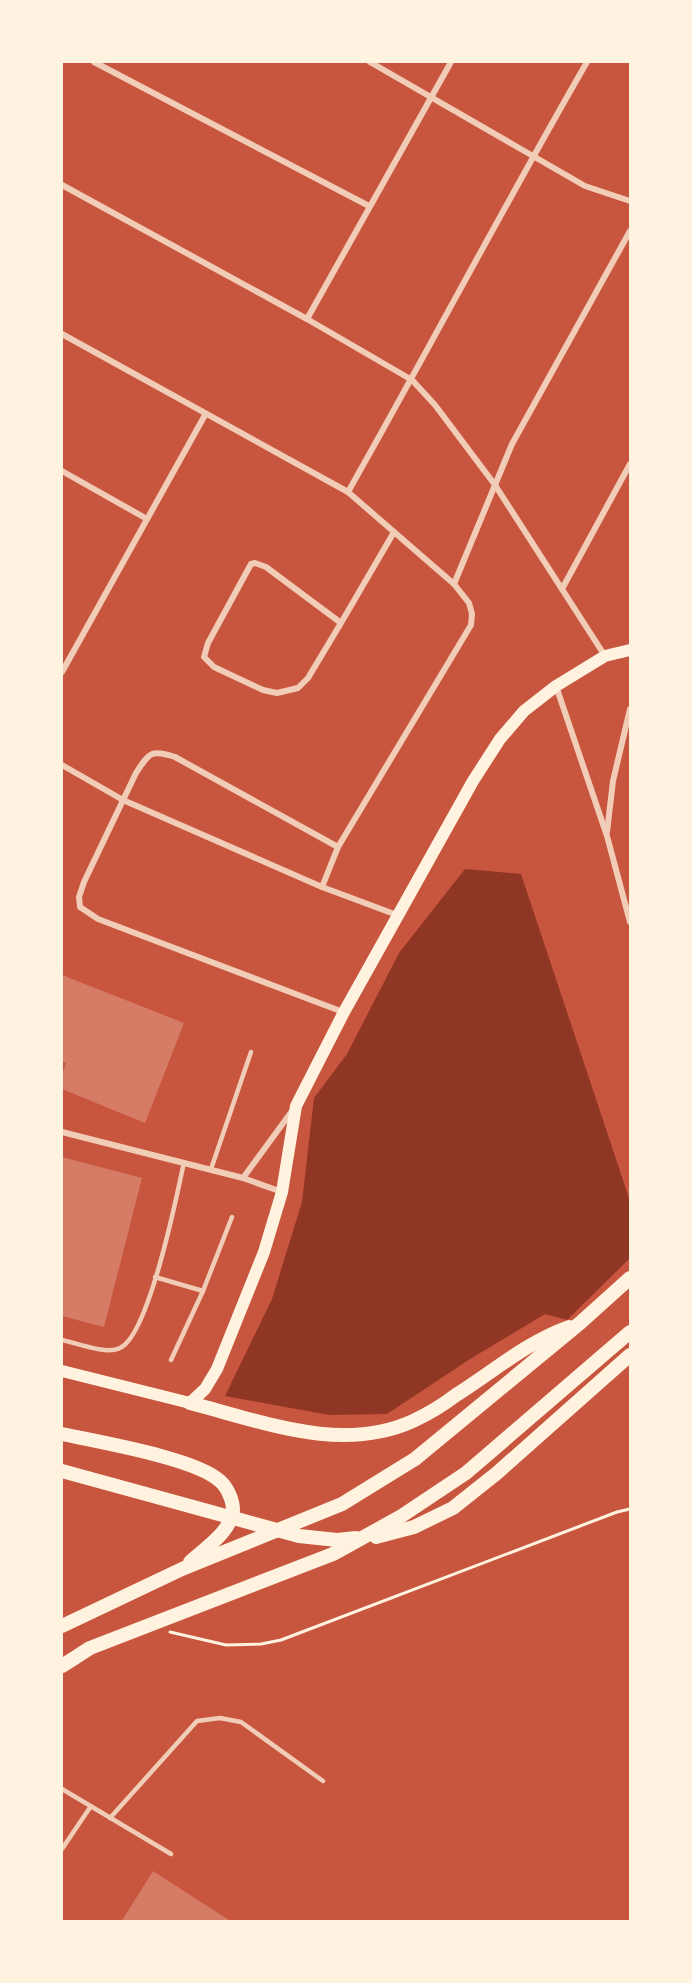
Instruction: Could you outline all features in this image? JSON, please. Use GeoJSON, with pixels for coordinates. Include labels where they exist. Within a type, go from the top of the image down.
{"type":"FeatureCollection","features":[{"type":"Feature","properties":{"kind":"main road"},"geometry":{"type":"LineString","coordinates":[[190,1403],[205,1389],[217,1369],[264,1252],[282,1192],[296,1106],[344,1012],[473,781],[500,739],[524,711],[556,686],[606,656],[630,650]]}},
{"type":"Feature","properties":{"kind":"main road"},"geometry":{"type":"LineString","coordinates":[[62,1626],[182,1569],[342,1504],[415,1459],[580,1323],[630,1278]]}},
{"type":"Feature","properties":{"kind":"main road"},"geometry":{"type":"LineString","coordinates":[[62,1371],[321,1435],[353,1436],[382,1431],[412,1422],[440,1406],[531,1344],[580,1323]]}},
{"type":"Feature","properties":{"kind":"main road"},"geometry":{"type":"LineString","coordinates":[[62,1666],[90,1648],[333,1554],[400,1517],[466,1473],[630,1332]]}},
{"type":"Feature","properties":{"kind":"main road"},"geometry":{"type":"LineString","coordinates":[[62,1471],[299,1536],[337,1540],[376,1537],[414,1527],[453,1508],[497,1473],[630,1355]]}},
{"type":"Feature","properties":{"kind":"main road"},"geometry":{"type":"LineString","coordinates":[[62,1434],[172,1460],[201,1469],[221,1481],[231,1498],[233,1511],[225,1530],[182,1569]]}},
{"type":"Feature","properties":{"kind":"street"},"geometry":{"type":"LineString","coordinates":[[94,62],[369,206]]}},
{"type":"Feature","properties":{"kind":"street"},"geometry":{"type":"LineString","coordinates":[[370,62],[585,186],[630,201]]}},
{"type":"Feature","properties":{"kind":"street"},"geometry":{"type":"LineString","coordinates":[[307,319],[451,62]]}},
{"type":"Feature","properties":{"kind":"street"},"geometry":{"type":"LineString","coordinates":[[348,492],[587,62]]}},
{"type":"Feature","properties":{"kind":"street"},"geometry":{"type":"LineString","coordinates":[[62,185],[307,319],[412,380],[435,405],[495,485],[606,656]]}},
{"type":"Feature","properties":{"kind":"street"},"geometry":{"type":"LineString","coordinates":[[454,584],[512,444],[630,231]]}},
{"type":"Feature","properties":{"kind":"street"},"geometry":{"type":"LineString","coordinates":[[62,334],[348,492],[454,584],[469,603],[472,614],[471,625],[338,847],[322,887]]}},
{"type":"Feature","properties":{"kind":"street"},"geometry":{"type":"LineString","coordinates":[[62,672],[206,415]]}},
{"type":"Feature","properties":{"kind":"street"},"geometry":{"type":"LineString","coordinates":[[562,589],[630,464]]}},
{"type":"Feature","properties":{"kind":"street"},"geometry":{"type":"LineString","coordinates":[[62,471],[147,519]]}},
{"type":"Feature","properties":{"kind":"street"},"geometry":{"type":"LineString","coordinates":[[341,623],[266,567],[255,563],[251,564],[208,643],[204,657],[214,667],[263,690],[277,693],[289,692],[298,688],[308,678],[341,623],[394,532]]}},
{"type":"Feature","properties":{"kind":"street"},"geometry":{"type":"LineString","coordinates":[[556,686],[606,836],[630,922]]}},
{"type":"Feature","properties":{"kind":"street"},"geometry":{"type":"LineString","coordinates":[[606,836],[614,781],[630,709]]}},
{"type":"Feature","properties":{"kind":"street"},"geometry":{"type":"LineString","coordinates":[[338,847],[175,757],[154,752],[147,756],[123,800],[79,897],[80,907],[88,914],[344,1012]]}},
{"type":"Feature","properties":{"kind":"street"},"geometry":{"type":"LineString","coordinates":[[62,765],[123,800],[322,887],[397,915]]}},
{"type":"Feature","properties":{"kind":"street"},"geometry":{"type":"LineString","coordinates":[[243,1178],[296,1106]]}},
{"type":"Feature","properties":{"kind":"street"},"geometry":{"type":"LineString","coordinates":[[62,1132],[211,1169],[282,1192]]}},
{"type":"Feature","properties":{"kind":"lane"},"geometry":{"type":"LineString","coordinates":[[211,1169],[251,1052]]}},
{"type":"Feature","properties":{"kind":"lane"},"geometry":{"type":"LineString","coordinates":[[62,1340],[112,1350],[122,1348],[132,1337],[146,1307],[171,1225],[184,1162]]}},
{"type":"Feature","properties":{"kind":"lane"},"geometry":{"type":"LineString","coordinates":[[171,1360],[203,1291],[232,1217]]}},
{"type":"Feature","properties":{"kind":"lane"},"geometry":{"type":"LineString","coordinates":[[155,1277],[203,1291]]}},
{"type":"Feature","properties":{"kind":"lane"},"geometry":{"type":"LineString","coordinates":[[110,1818],[197,1721],[220,1718],[241,1722],[324,1781]]}},
{"type":"Feature","properties":{"kind":"lane"},"geometry":{"type":"LineString","coordinates":[[62,1789],[171,1854]]}},
{"type":"Feature","properties":{"kind":"lane"},"geometry":{"type":"LineString","coordinates":[[62,1848],[91,1806]]}},
{"type":"Feature","properties":{"kind":"path"},"geometry":{"type":"LineString","coordinates":[[168,1632],[226,1645],[261,1644],[281,1640],[630,1509]]}},
{"type":"Feature","properties":{"kind":"shaded area"},"geometry":{"type":"Polygon","coordinates":[[[465,869],[521,874],[630,1201],[630,1258],[567,1320],[545,1314],[470,1359],[387,1414],[329,1415],[225,1396],[272,1299],[302,1202],[314,1098],[347,1054],[399,953],[465,869]]]}},
{"type":"Feature","properties":{"kind":"building"},"geometry":{"type":"Polygon","coordinates":[[[62,975],[184,1023],[145,1123],[62,1089],[62,1075],[66,1063],[62,1061],[62,975]]]}},
{"type":"Feature","properties":{"kind":"building"},"geometry":{"type":"Polygon","coordinates":[[[62,1157],[142,1178],[104,1327],[62,1316],[62,1157]]]}},
{"type":"Feature","properties":{"kind":"building"},"geometry":{"type":"Polygon","coordinates":[[[153,1871],[232,1922],[121,1922],[153,1871]]]}}]}
